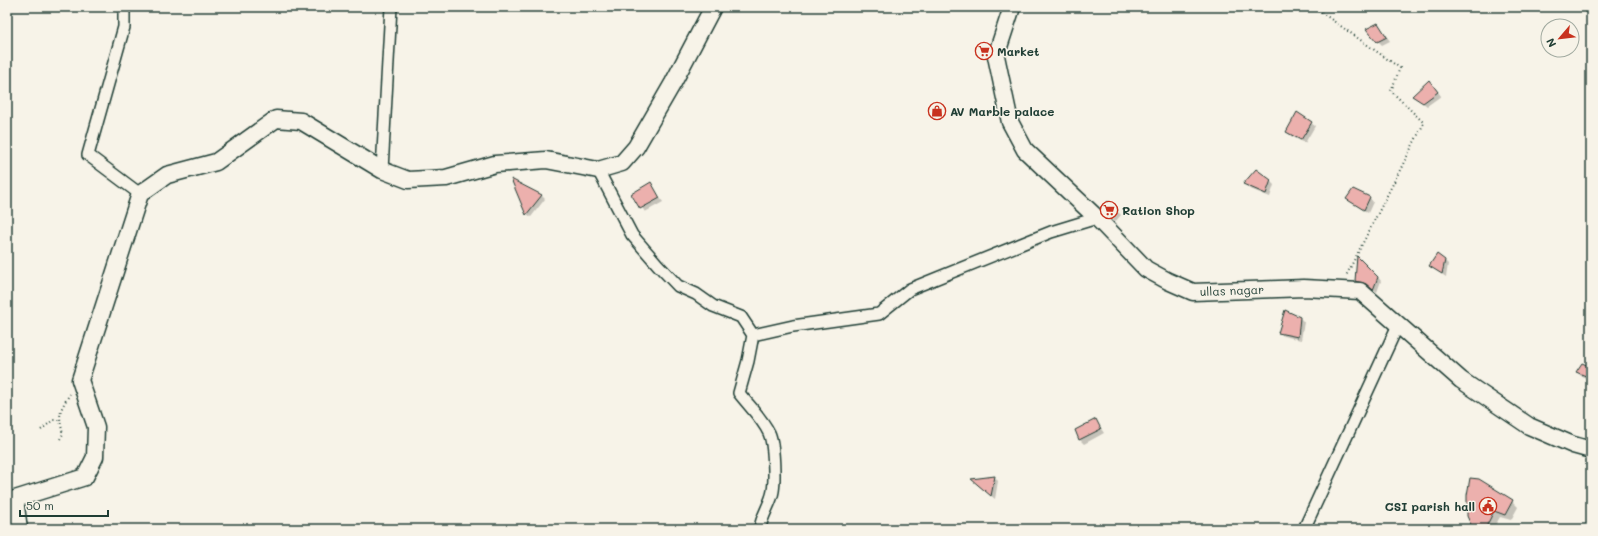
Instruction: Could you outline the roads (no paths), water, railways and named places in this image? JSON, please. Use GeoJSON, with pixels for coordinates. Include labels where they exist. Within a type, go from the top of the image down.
{"type":"FeatureCollection","features":[{"type":"Feature","properties":{"kind":"main road"},"geometry":{"type":"LineString","coordinates":[[19,529],[11,501],[85,477],[96,457],[96,427],[80,380],[140,194],[167,175],[216,162],[276,119],[301,121],[382,170],[408,180],[446,178],[495,164],[546,160],[598,170],[622,162],[636,146],[673,83],[713,7]]}},
{"type":"Feature","properties":{"kind":"main road","name":"ullas nagar"},"geometry":{"type":"LineString","coordinates":[[1012,7],[996,56],[1010,122],[1025,150],[1097,218],[1146,269],[1193,292],[1304,288],[1360,292],[1461,380],[1529,426],[1573,445],[1591,450]]}},
{"type":"Feature","properties":{"kind":"street"},"geometry":{"type":"LineString","coordinates":[[124,7],[124,27],[88,155],[140,194]]}},
{"type":"Feature","properties":{"kind":"street"},"geometry":{"type":"LineString","coordinates":[[382,170],[391,7]]}},
{"type":"Feature","properties":{"kind":"street"},"geometry":{"type":"LineString","coordinates":[[598,170],[632,235],[658,265],[678,286],[696,294],[713,306],[741,317],[753,335],[748,361],[739,393],[770,433],[773,450],[773,491],[760,529]]}},
{"type":"Feature","properties":{"kind":"street"},"geometry":{"type":"LineString","coordinates":[[753,335],[792,326],[879,314],[910,289],[1051,232],[1097,218]]}},
{"type":"Feature","properties":{"kind":"street"},"geometry":{"type":"LineString","coordinates":[[1304,529],[1398,325]]}},
{"type":"Feature","properties":{"kind":"place","name":"Market"},"geometry":{"type":"Point","coordinates":[984,51]}},
{"type":"Feature","properties":{"kind":"place","name":"AV Marble palace"},"geometry":{"type":"Point","coordinates":[937,111]}},
{"type":"Feature","properties":{"kind":"place","name":"Ration Shop"},"geometry":{"type":"Point","coordinates":[1109,210]}},
{"type":"Feature","properties":{"kind":"place","name":"CSI parish hall"},"geometry":{"type":"Point","coordinates":[1488,506]}}]}
